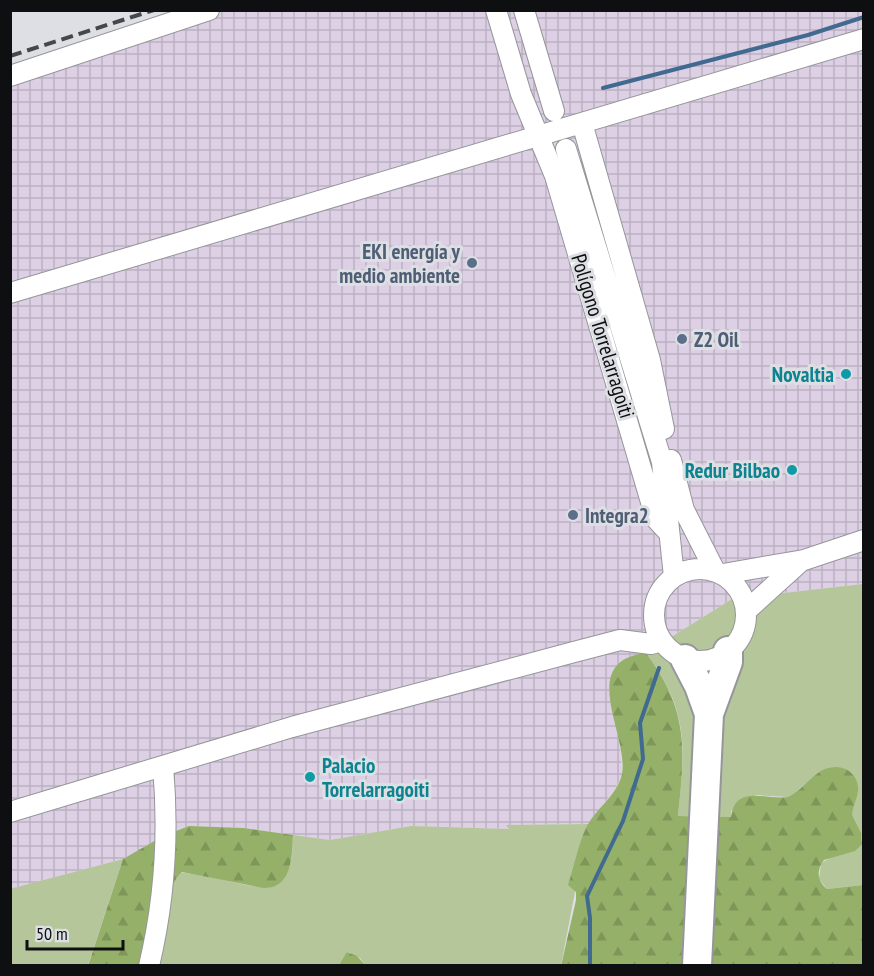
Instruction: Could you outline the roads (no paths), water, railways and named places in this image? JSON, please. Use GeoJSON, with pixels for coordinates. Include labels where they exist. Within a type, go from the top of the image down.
{"type":"FeatureCollection","features":[{"type":"Feature","properties":{"kind":"highway"},"geometry":{"type":"LineString","coordinates":[[697,966],[709,714],[728,662],[728,651]]}},
{"type":"Feature","properties":{"kind":"highway"},"geometry":{"type":"LineString","coordinates":[[685,658],[699,686],[709,714]]}},
{"type":"Feature","properties":{"kind":"highway"},"geometry":{"type":"LineString","coordinates":[[699,930],[707,966]]}},
{"type":"Feature","properties":{"kind":"street"},"geometry":{"type":"LineString","coordinates":[[10,76],[209,10]]}},
{"type":"Feature","properties":{"kind":"street","name":"Polígono Torrelarragoiti"},"geometry":{"type":"LineString","coordinates":[[496,10],[521,94],[555,176],[656,519],[669,533]]}},
{"type":"Feature","properties":{"kind":"street"},"geometry":{"type":"LineString","coordinates":[[524,10],[554,111]]}},
{"type":"Feature","properties":{"kind":"street"},"geometry":{"type":"LineString","coordinates":[[10,293],[864,39]]}},
{"type":"Feature","properties":{"kind":"street"},"geometry":{"type":"LineString","coordinates":[[582,123],[650,360],[684,510]]}},
{"type":"Feature","properties":{"kind":"street"},"geometry":{"type":"LineString","coordinates":[[566,149],[662,462],[684,510],[719,573],[739,590],[746,611],[741,636],[728,651],[712,659],[685,658],[669,649],[656,631],[654,608]]}},
{"type":"Feature","properties":{"kind":"street"},"geometry":{"type":"LineString","coordinates":[[662,462],[674,577]]}},
{"type":"Feature","properties":{"kind":"street"},"geometry":{"type":"LineString","coordinates":[[620,640],[644,621],[654,608],[665,585],[687,570],[701,568],[719,573],[804,560],[864,540]]}},
{"type":"Feature","properties":{"kind":"street"},"geometry":{"type":"LineString","coordinates":[[746,611],[786,572],[804,560]]}},
{"type":"Feature","properties":{"kind":"street"},"geometry":{"type":"LineString","coordinates":[[10,812],[292,727],[574,652],[620,640],[651,644],[662,641]]}},
{"type":"Feature","properties":{"kind":"street"},"geometry":{"type":"LineString","coordinates":[[149,966],[161,915],[167,805],[163,766]]}},
{"type":"Feature","properties":{"kind":"waterway"},"geometry":{"type":"LineString","coordinates":[[603,88],[808,35],[864,17]]}},
{"type":"Feature","properties":{"kind":"waterway"},"geometry":{"type":"LineString","coordinates":[[590,966],[590,918],[587,896],[623,821],[643,759],[640,723],[659,668]]}},
{"type":"Feature","properties":{"kind":"railway"},"geometry":{"type":"LineString","coordinates":[[10,56],[154,10]]}},
{"type":"Feature","properties":{"kind":"place","name":"EKI energía y medio ambiente"},"geometry":{"type":"Point","coordinates":[472,263]}},
{"type":"Feature","properties":{"kind":"place","name":"Z2 Oil"},"geometry":{"type":"Point","coordinates":[682,339]}},
{"type":"Feature","properties":{"kind":"place","name":"Novaltia"},"geometry":{"type":"Point","coordinates":[846,374]}},
{"type":"Feature","properties":{"kind":"place","name":"Redur Bilbao"},"geometry":{"type":"Point","coordinates":[792,470]}},
{"type":"Feature","properties":{"kind":"place","name":"Integra2"},"geometry":{"type":"Point","coordinates":[573,515]}},
{"type":"Feature","properties":{"kind":"place","name":"Palacio Torrelarragoiti"},"geometry":{"type":"Point","coordinates":[310,777]}}]}
